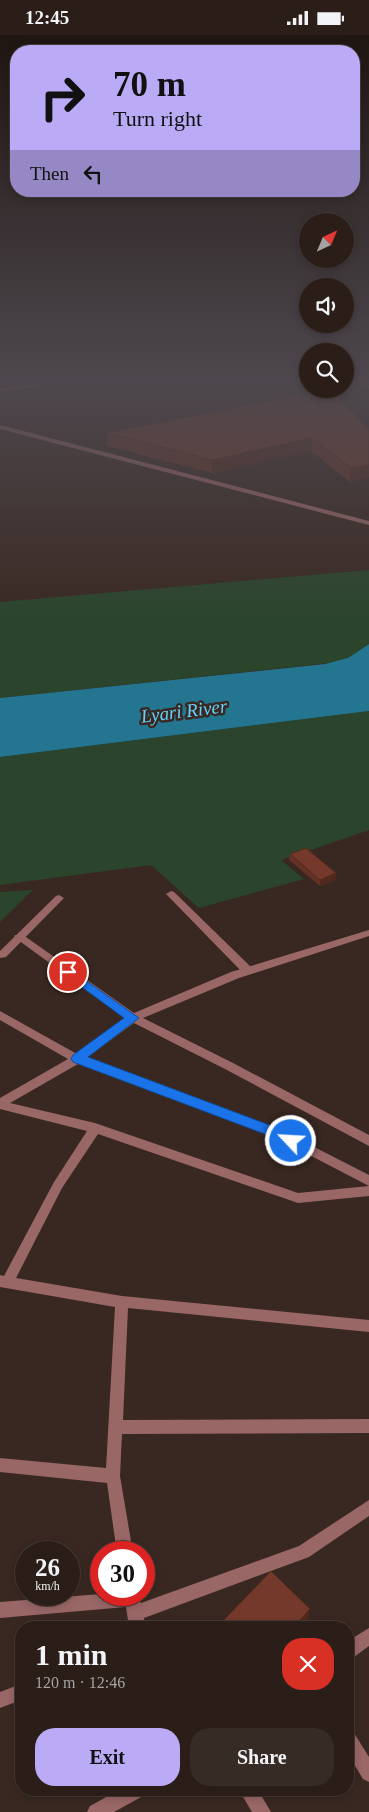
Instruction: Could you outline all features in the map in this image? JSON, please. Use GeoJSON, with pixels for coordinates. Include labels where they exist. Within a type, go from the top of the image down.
{"type":"FeatureCollection","features":[{"type":"Feature","properties":{"kind":"street"},"geometry":{"type":"LineString","coordinates":[[146,465],[369,523]]}},
{"type":"Feature","properties":{"kind":"street"},"geometry":{"type":"LineString","coordinates":[[171,894],[248,971]]}},
{"type":"Feature","properties":{"kind":"street"},"geometry":{"type":"LineString","coordinates":[[0,954],[2,955],[59,898]]}},
{"type":"Feature","properties":{"kind":"street"},"geometry":{"type":"LineString","coordinates":[[0,1104],[77,1059],[132,1018],[248,971],[369,933]]}},
{"type":"Feature","properties":{"kind":"street"},"geometry":{"type":"LineString","coordinates":[[19,937],[132,1018],[229,1066],[369,1141]]}},
{"type":"Feature","properties":{"kind":"street"},"geometry":{"type":"LineString","coordinates":[[0,1015],[77,1059],[275,1132],[369,1181]]}},
{"type":"Feature","properties":{"kind":"street"},"geometry":{"type":"LineString","coordinates":[[0,1104],[95,1128],[298,1198],[369,1191]]}},
{"type":"Feature","properties":{"kind":"street"},"geometry":{"type":"LineString","coordinates":[[95,1128],[58,1185],[4,1282],[122,1302],[369,1326]]}},
{"type":"Feature","properties":{"kind":"street"},"geometry":{"type":"LineString","coordinates":[[122,1302],[113,1476],[123,1541]]}},
{"type":"Feature","properties":{"kind":"street"},"geometry":{"type":"LineString","coordinates":[[116,1427],[369,1426]]}},
{"type":"Feature","properties":{"kind":"street"},"geometry":{"type":"LineString","coordinates":[[0,1465],[113,1476]]}},
{"type":"Feature","properties":{"kind":"street"},"geometry":{"type":"LineString","coordinates":[[0,1610],[134,1609],[304,1552],[369,1507]]}},
{"type":"Feature","properties":{"kind":"street"},"geometry":{"type":"LineString","coordinates":[[354,1647],[369,1636]]}},
{"type":"Feature","properties":{"kind":"street"},"geometry":{"type":"LineString","coordinates":[[0,1700],[15,1694]]}},
{"type":"Feature","properties":{"kind":"street"},"geometry":{"type":"LineString","coordinates":[[354,1749],[369,1773]]}},
{"type":"Feature","properties":{"kind":"street"},"geometry":{"type":"LineString","coordinates":[[96,1812],[126,1796]]}},
{"type":"Feature","properties":{"kind":"street"},"geometry":{"type":"LineString","coordinates":[[252,1796],[262,1812]]}},
{"type":"Feature","properties":{"kind":"green space"},"geometry":{"type":"Polygon","coordinates":[[[369,570],[369,644],[348,658],[338,662],[0,698],[0,602],[369,570]]]}},
{"type":"Feature","properties":{"kind":"green space"},"geometry":{"type":"Polygon","coordinates":[[[369,711],[369,830],[281,860],[304,879],[199,908],[151,865],[0,885],[0,757],[369,711]]]}},
{"type":"Feature","properties":{"kind":"green space"},"geometry":{"type":"Polygon","coordinates":[[[33,890],[0,922],[0,892],[33,890]]]}},
{"type":"Feature","properties":{"kind":"water","name":"Lyari River"},"geometry":{"type":"Polygon","coordinates":[[[369,644],[369,711],[0,757],[0,698],[325,664],[348,658],[369,644]]]}},
{"type":"Feature","properties":{"kind":"building"},"geometry":{"type":"Polygon","coordinates":[[[347,465],[369,465],[351,468],[347,465]]]}},
{"type":"Feature","properties":{"kind":"building"},"geometry":{"type":"Polygon","coordinates":[[[306,848],[336,873],[320,880],[290,854],[306,848]]]}},
{"type":"Feature","properties":{"kind":"building"},"geometry":{"type":"Polygon","coordinates":[[[271,1571],[310,1609],[299,1621],[223,1621],[271,1571]]]}},
{"type":"Feature","properties":{"kind":"route"},"geometry":{"type":"LineString","coordinates":[[68,972],[132,1018],[77,1059],[275,1132],[291,1141]]}}]}
